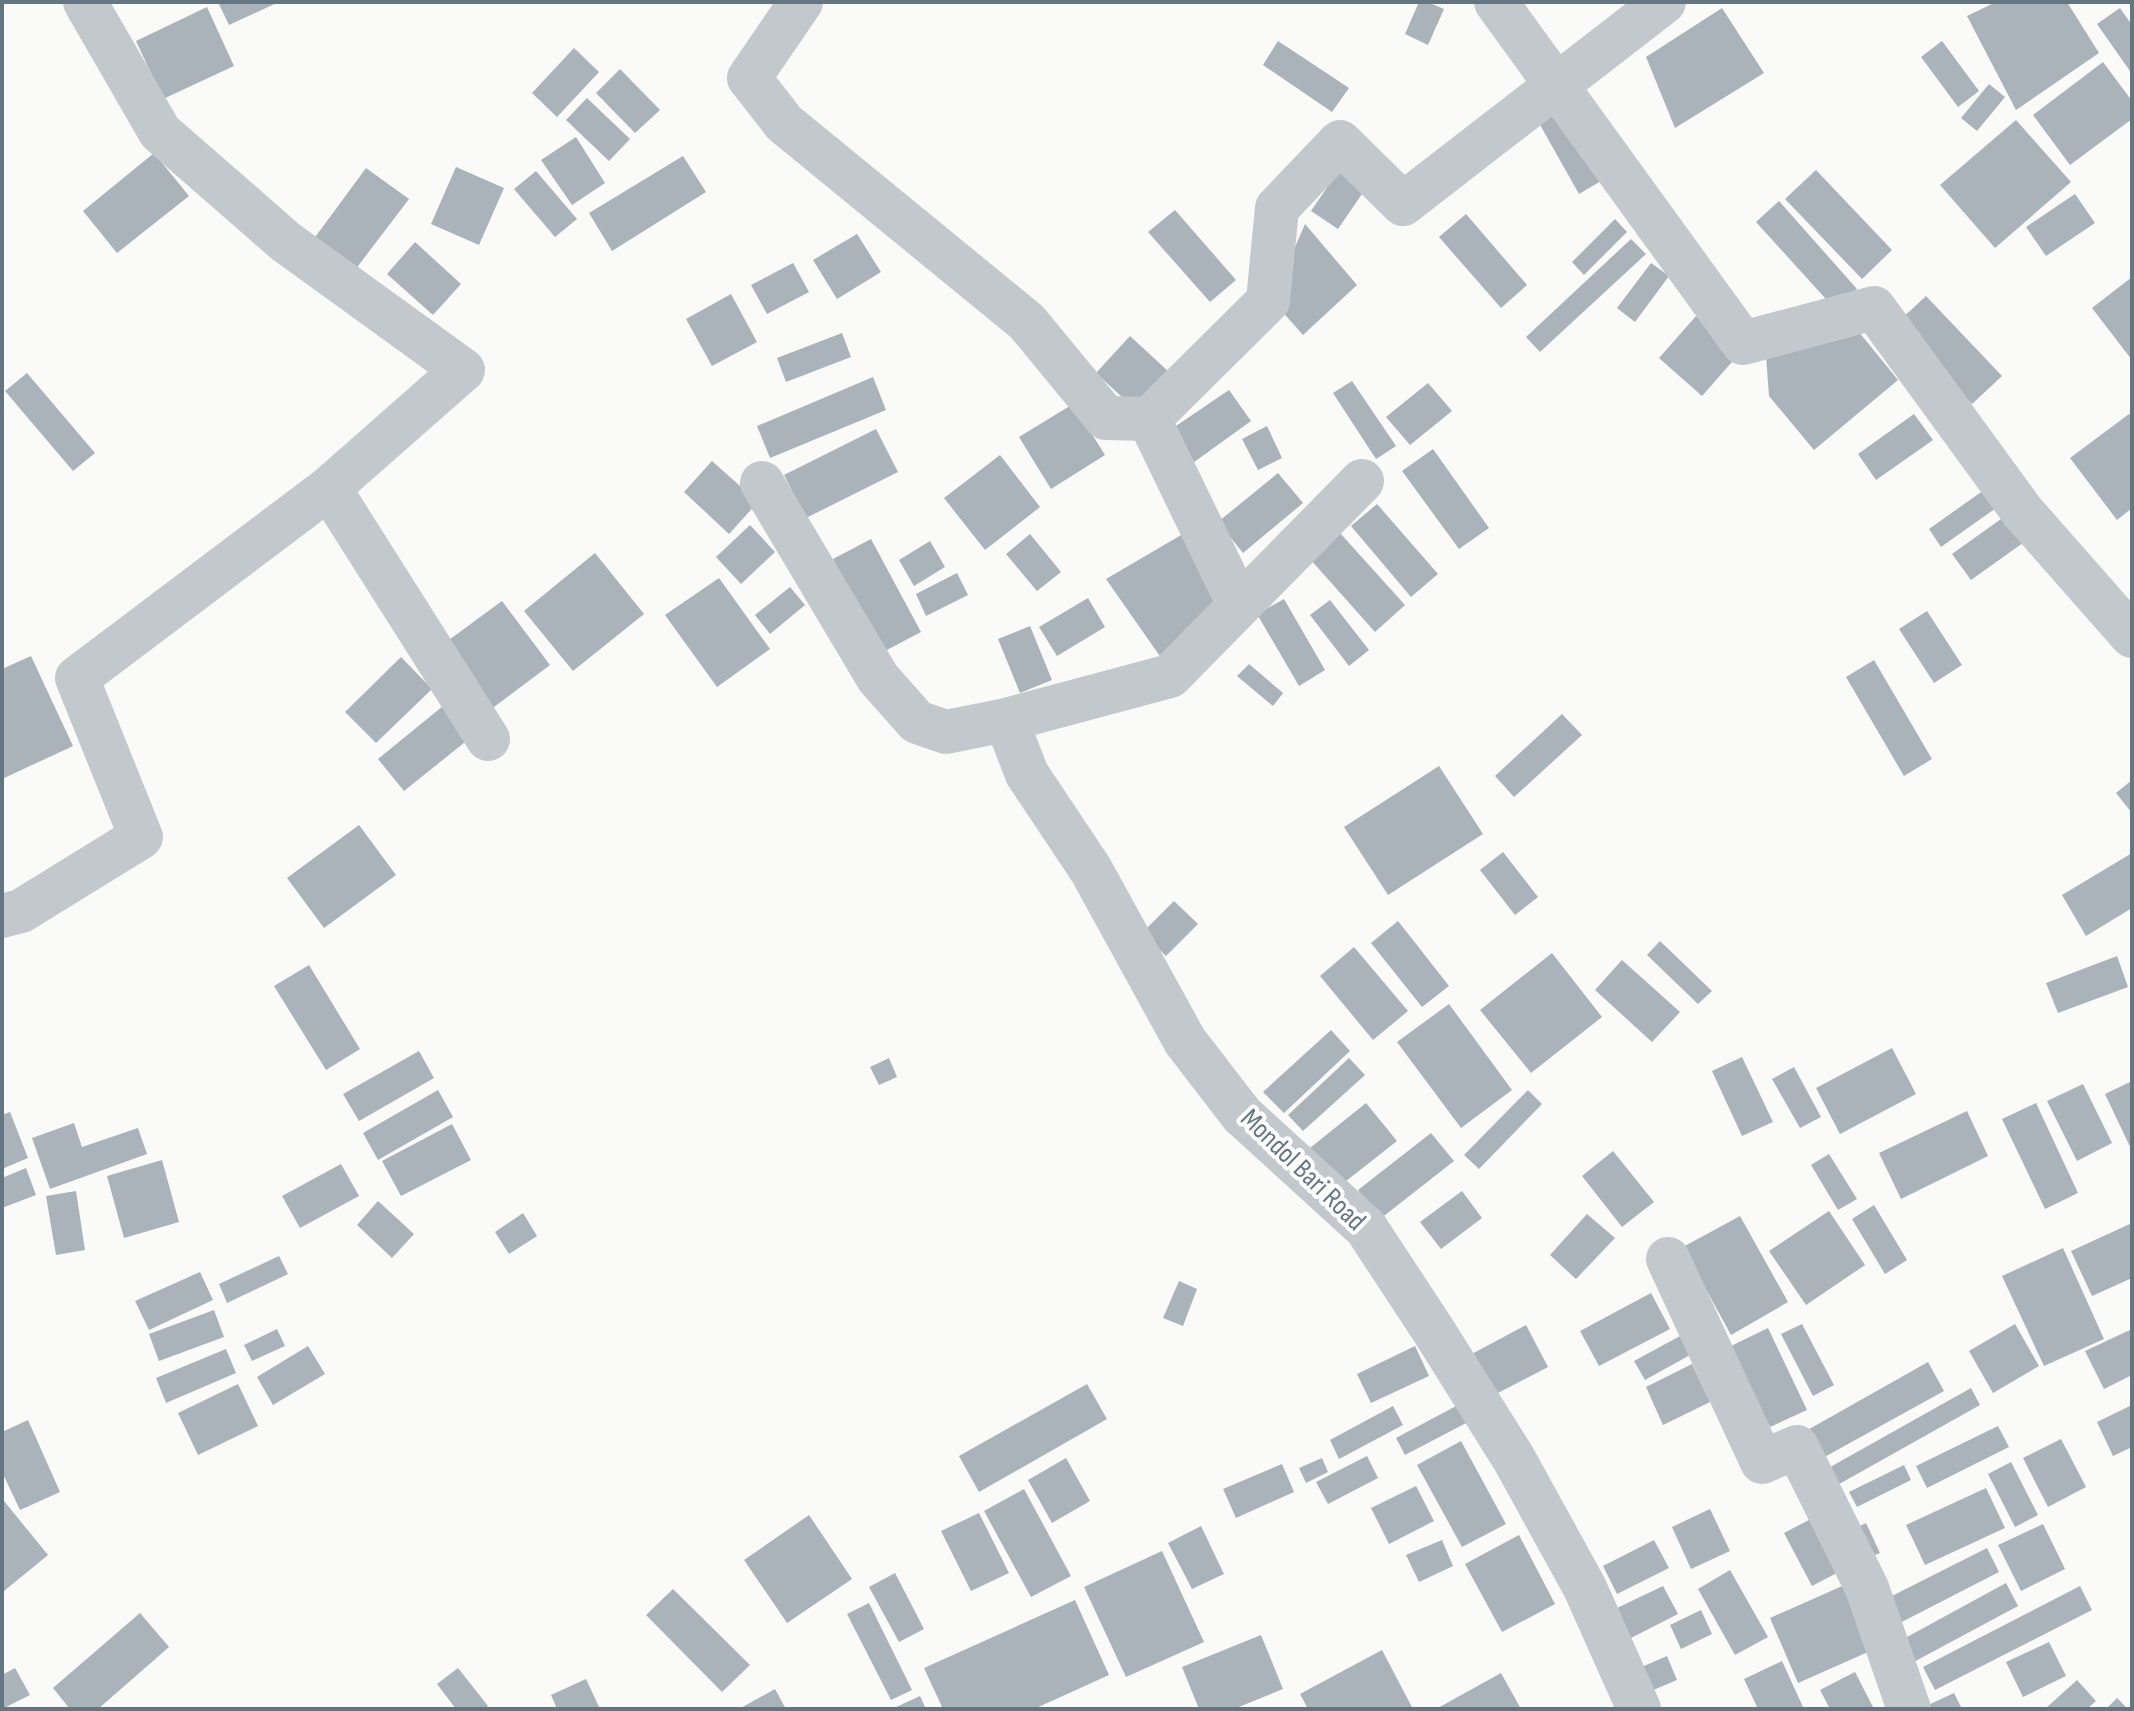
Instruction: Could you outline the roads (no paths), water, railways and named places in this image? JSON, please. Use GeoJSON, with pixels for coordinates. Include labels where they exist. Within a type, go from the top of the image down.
{"type":"FeatureCollection","features":[{"type":"Feature","properties":{"kind":"street"},"geometry":{"type":"LineString","coordinates":[[2,916],[21,911],[141,837],[77,678],[329,488],[463,370],[286,242],[160,132],[85,2]]}},
{"type":"Feature","properties":{"kind":"street"},"geometry":{"type":"LineString","coordinates":[[801,2],[749,78],[784,123],[1027,322],[1106,418],[1149,419],[1268,301],[1277,208],[1340,142],[1403,204],[1664,2]]}},
{"type":"Feature","properties":{"kind":"street"},"geometry":{"type":"LineString","coordinates":[[1496,2],[1743,343],[1874,308],[2022,511],[2132,636]]}},
{"type":"Feature","properties":{"kind":"street"},"geometry":{"type":"LineString","coordinates":[[1149,419],[1239,605]]}},
{"type":"Feature","properties":{"kind":"street"},"geometry":{"type":"LineString","coordinates":[[762,483],[878,678],[917,722],[946,732],[1006,720],[1170,676],[1362,481]]}},
{"type":"Feature","properties":{"kind":"street"},"geometry":{"type":"LineString","coordinates":[[329,488],[488,739]]}},
{"type":"Feature","properties":{"kind":"street","name":"Mondol Bari Road"},"geometry":{"type":"LineString","coordinates":[[1006,720],[1027,774],[1091,870],[1185,1041],[1242,1115],[1366,1228],[1435,1333],[1514,1459],[1585,1588],[1639,1709]]}},
{"type":"Feature","properties":{"kind":"street"},"geometry":{"type":"LineString","coordinates":[[1668,1259],[1762,1462],[1797,1447],[1867,1588],[1909,1709]]}}]}
